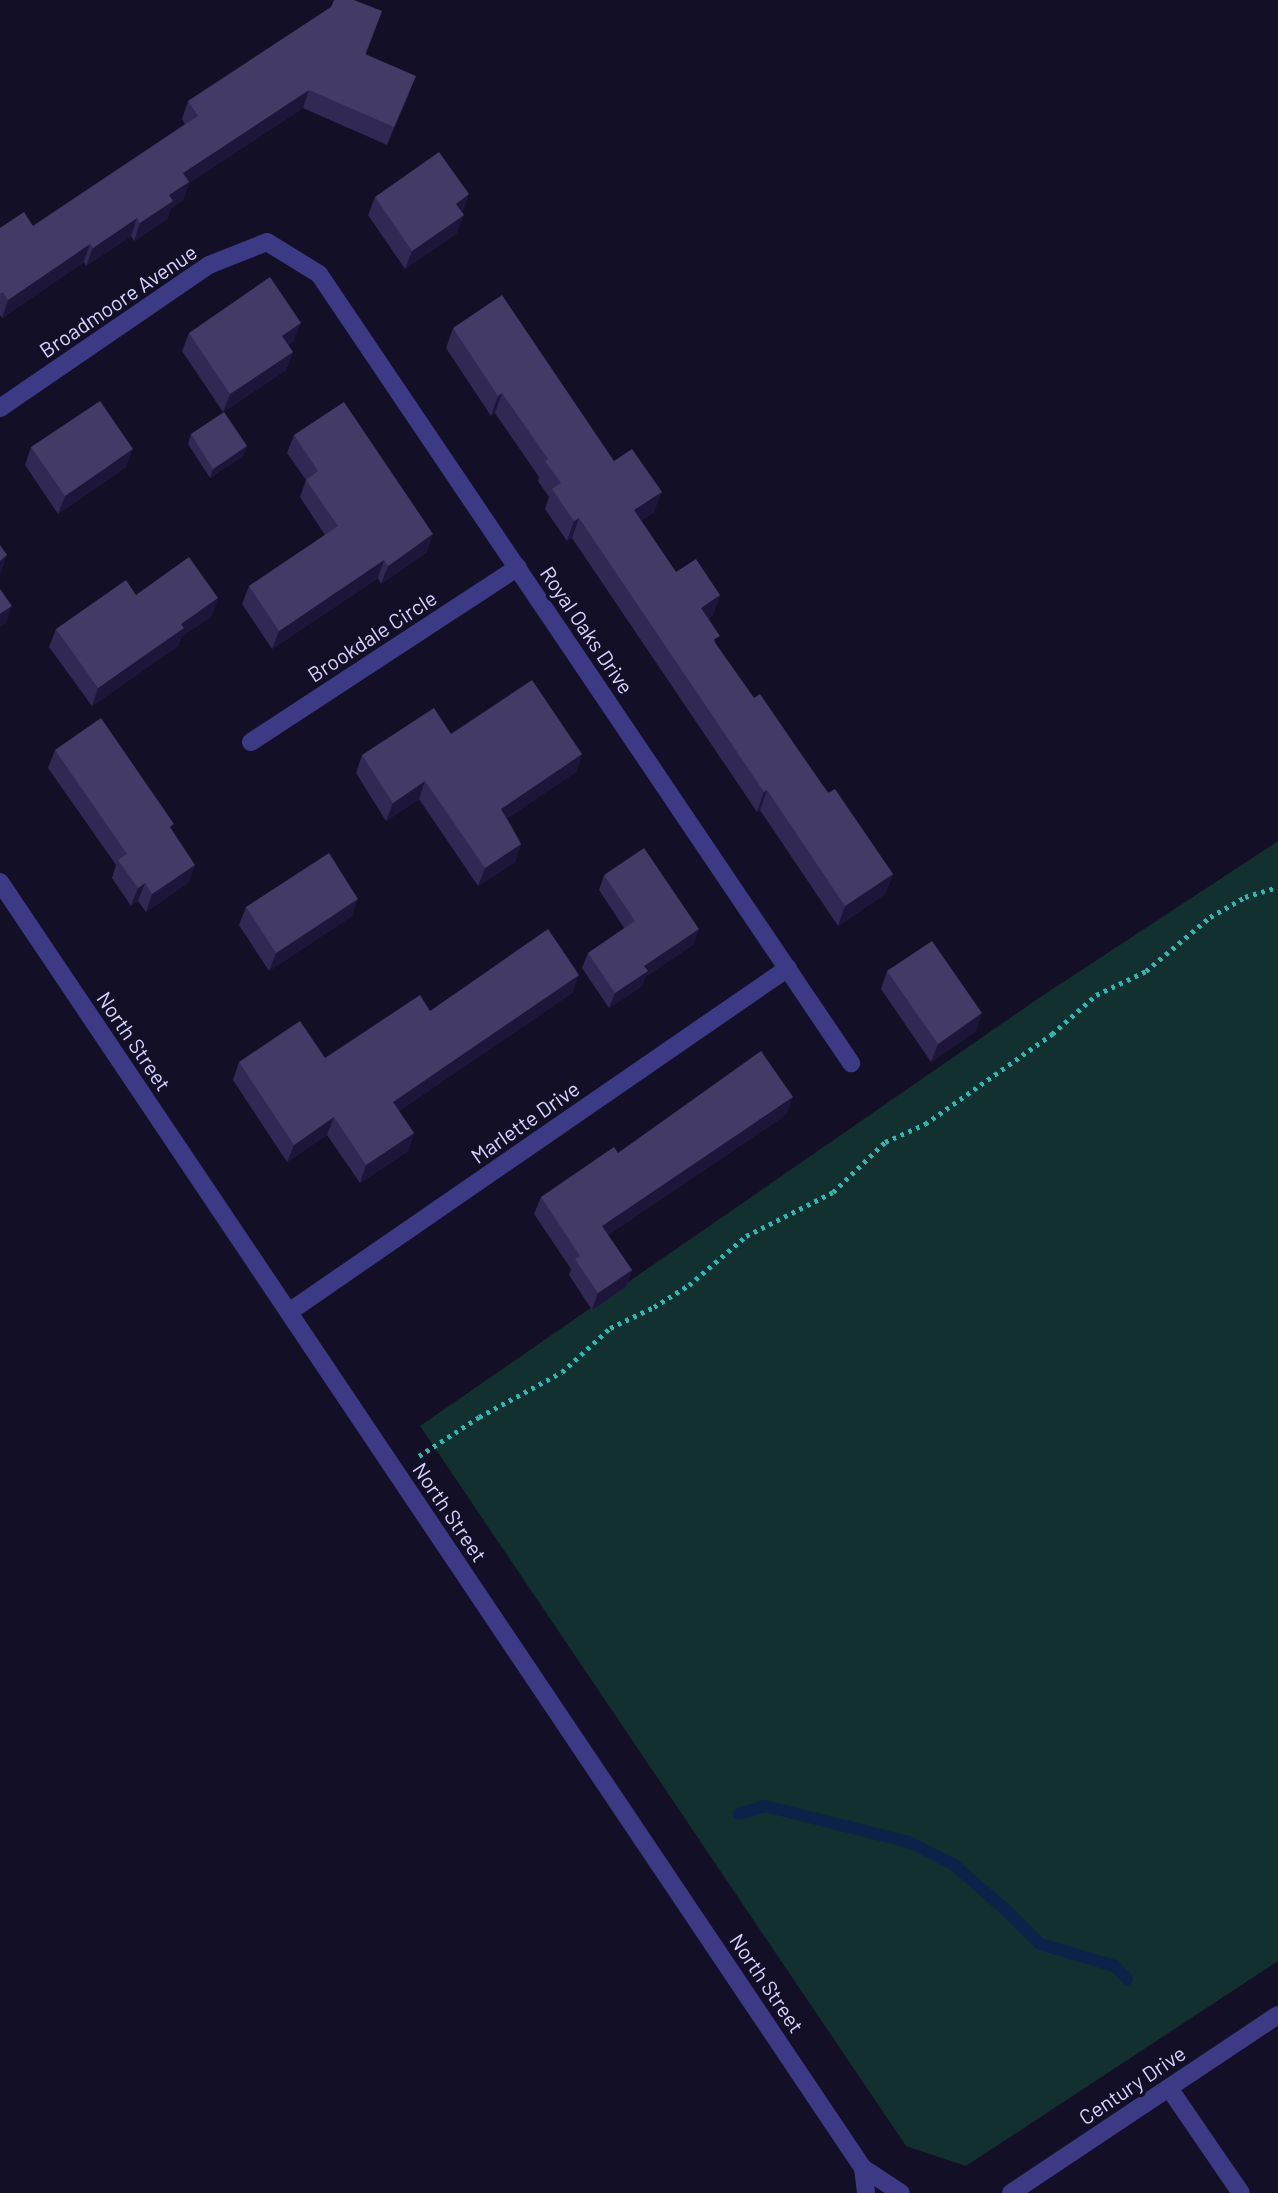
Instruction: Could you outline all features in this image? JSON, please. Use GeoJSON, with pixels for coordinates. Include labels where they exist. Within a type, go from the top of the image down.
{"type":"FeatureCollection","features":[{"type":"Feature","properties":{"kind":"street","name":"Broadmoore Avenue"},"geometry":{"type":"LineString","coordinates":[[0,408],[209,265],[267,242]]}},
{"type":"Feature","properties":{"kind":"street","name":"Royal Oaks Drive"},"geometry":{"type":"LineString","coordinates":[[267,242],[319,274],[851,1063]]}},
{"type":"Feature","properties":{"kind":"street","name":"Brookdale Circle"},"geometry":{"type":"LineString","coordinates":[[251,742],[517,567]]}},
{"type":"Feature","properties":{"kind":"street","name":"North Street"},"geometry":{"type":"LineString","coordinates":[[0,882],[863,2168],[901,2193]]}},
{"type":"Feature","properties":{"kind":"street","name":"Marlette Drive"},"geometry":{"type":"LineString","coordinates":[[289,1312],[788,968]]}},
{"type":"Feature","properties":{"kind":"street","name":"Century Drive"},"geometry":{"type":"LineString","coordinates":[[1011,2193],[1278,2015]]}},
{"type":"Feature","properties":{"kind":"street"},"geometry":{"type":"LineString","coordinates":[[1169,2088],[1241,2193]]}},
{"type":"Feature","properties":{"kind":"street","name":"North Street"},"geometry":{"type":"LineString","coordinates":[[863,2168],[866,2193]]}},
{"type":"Feature","properties":{"kind":"path"},"geometry":{"type":"LineString","coordinates":[[395,1471],[479,1417],[562,1372],[610,1328],[689,1285],[746,1236],[833,1192],[885,1142],[925,1124],[1052,1034],[1096,995],[1146,971],[1210,917],[1245,897],[1278,887]]}},
{"type":"Feature","properties":{"kind":"green space"},"geometry":{"type":"Polygon","coordinates":[[[1278,841],[1278,1961],[966,2166],[906,2146],[420,1426],[1039,998],[1278,841]]]}},
{"type":"Feature","properties":{"kind":"building"},"geometry":{"type":"Polygon","coordinates":[[[334,0],[354,0],[382,11],[365,54],[416,76],[394,127],[309,90],[183,173],[189,182],[169,195],[173,201],[140,223],[137,218],[93,248],[90,244],[8,300],[3,292],[0,294],[0,228],[24,212],[33,226],[198,116],[188,101],[331,7],[334,0]]]}},
{"type":"Feature","properties":{"kind":"building"},"geometry":{"type":"Polygon","coordinates":[[[439,152],[469,194],[456,204],[464,215],[412,251],[375,197],[439,152]]]}},
{"type":"Feature","properties":{"kind":"building"},"geometry":{"type":"Polygon","coordinates":[[[270,277],[301,323],[282,336],[293,352],[230,394],[189,333],[270,277]]]}},
{"type":"Feature","properties":{"kind":"building"},"geometry":{"type":"Polygon","coordinates":[[[502,295],[614,461],[632,449],[662,492],[634,510],[676,572],[696,559],[720,595],[701,608],[720,636],[713,640],[754,698],[760,694],[828,793],[835,789],[893,874],[845,906],[767,790],[764,792],[579,518],[574,521],[552,489],[561,483],[545,461],[548,459],[502,393],[498,396],[453,328],[502,295]]]}},
{"type":"Feature","properties":{"kind":"building"},"geometry":{"type":"Polygon","coordinates":[[[100,401],[133,449],[65,496],[31,447],[100,401]]]}},
{"type":"Feature","properties":{"kind":"building"},"geometry":{"type":"Polygon","coordinates":[[[344,402],[433,534],[388,566],[384,560],[279,631],[249,586],[338,526],[306,480],[318,471],[294,435],[344,402]]]}},
{"type":"Feature","properties":{"kind":"building"},"geometry":{"type":"Polygon","coordinates":[[[224,412],[247,446],[213,469],[191,434],[224,412]]]}},
{"type":"Feature","properties":{"kind":"building"},"geometry":{"type":"Polygon","coordinates":[[[0,545],[7,555],[0,561],[0,545]]]}},
{"type":"Feature","properties":{"kind":"building"},"geometry":{"type":"Polygon","coordinates":[[[189,557],[218,598],[181,624],[184,628],[98,688],[56,629],[126,580],[136,595],[189,557]]]}},
{"type":"Feature","properties":{"kind":"building"},"geometry":{"type":"Polygon","coordinates":[[[0,589],[12,606],[0,614],[0,589]]]}},
{"type":"Feature","properties":{"kind":"building"},"geometry":{"type":"Polygon","coordinates":[[[532,680],[582,754],[501,809],[521,844],[485,868],[425,781],[393,803],[362,755],[434,708],[451,734],[532,680]]]}},
{"type":"Feature","properties":{"kind":"building"},"geometry":{"type":"Polygon","coordinates":[[[101,718],[174,824],[170,827],[195,865],[152,894],[145,883],[138,888],[118,860],[127,854],[55,750],[101,718]]]}},
{"type":"Feature","properties":{"kind":"building"},"geometry":{"type":"Polygon","coordinates":[[[644,848],[699,929],[644,966],[648,971],[615,993],[588,953],[635,921],[604,875],[644,848]]]}},
{"type":"Feature","properties":{"kind":"building"},"geometry":{"type":"Polygon","coordinates":[[[329,853],[358,899],[276,953],[246,907],[329,853]]]}},
{"type":"Feature","properties":{"kind":"building"},"geometry":{"type":"Polygon","coordinates":[[[548,929],[579,975],[393,1102],[414,1133],[366,1165],[334,1117],[294,1145],[239,1062],[300,1021],[325,1058],[420,995],[430,1011],[548,929]]]}},
{"type":"Feature","properties":{"kind":"building"},"geometry":{"type":"Polygon","coordinates":[[[932,941],[982,1013],[938,1044],[887,971],[932,941]]]}},
{"type":"Feature","properties":{"kind":"building"},"geometry":{"type":"Polygon","coordinates":[[[761,1051],[793,1097],[602,1226],[632,1270],[598,1293],[575,1259],[580,1256],[541,1197],[614,1147],[618,1153],[761,1051]]]}},
{"type":"Feature","properties":{"kind":"waterway"},"geometry":{"type":"LineString","coordinates":[[739,1814],[765,1806],[909,1842],[953,1864],[1040,1944],[1115,1966],[1127,1979]]}}]}
